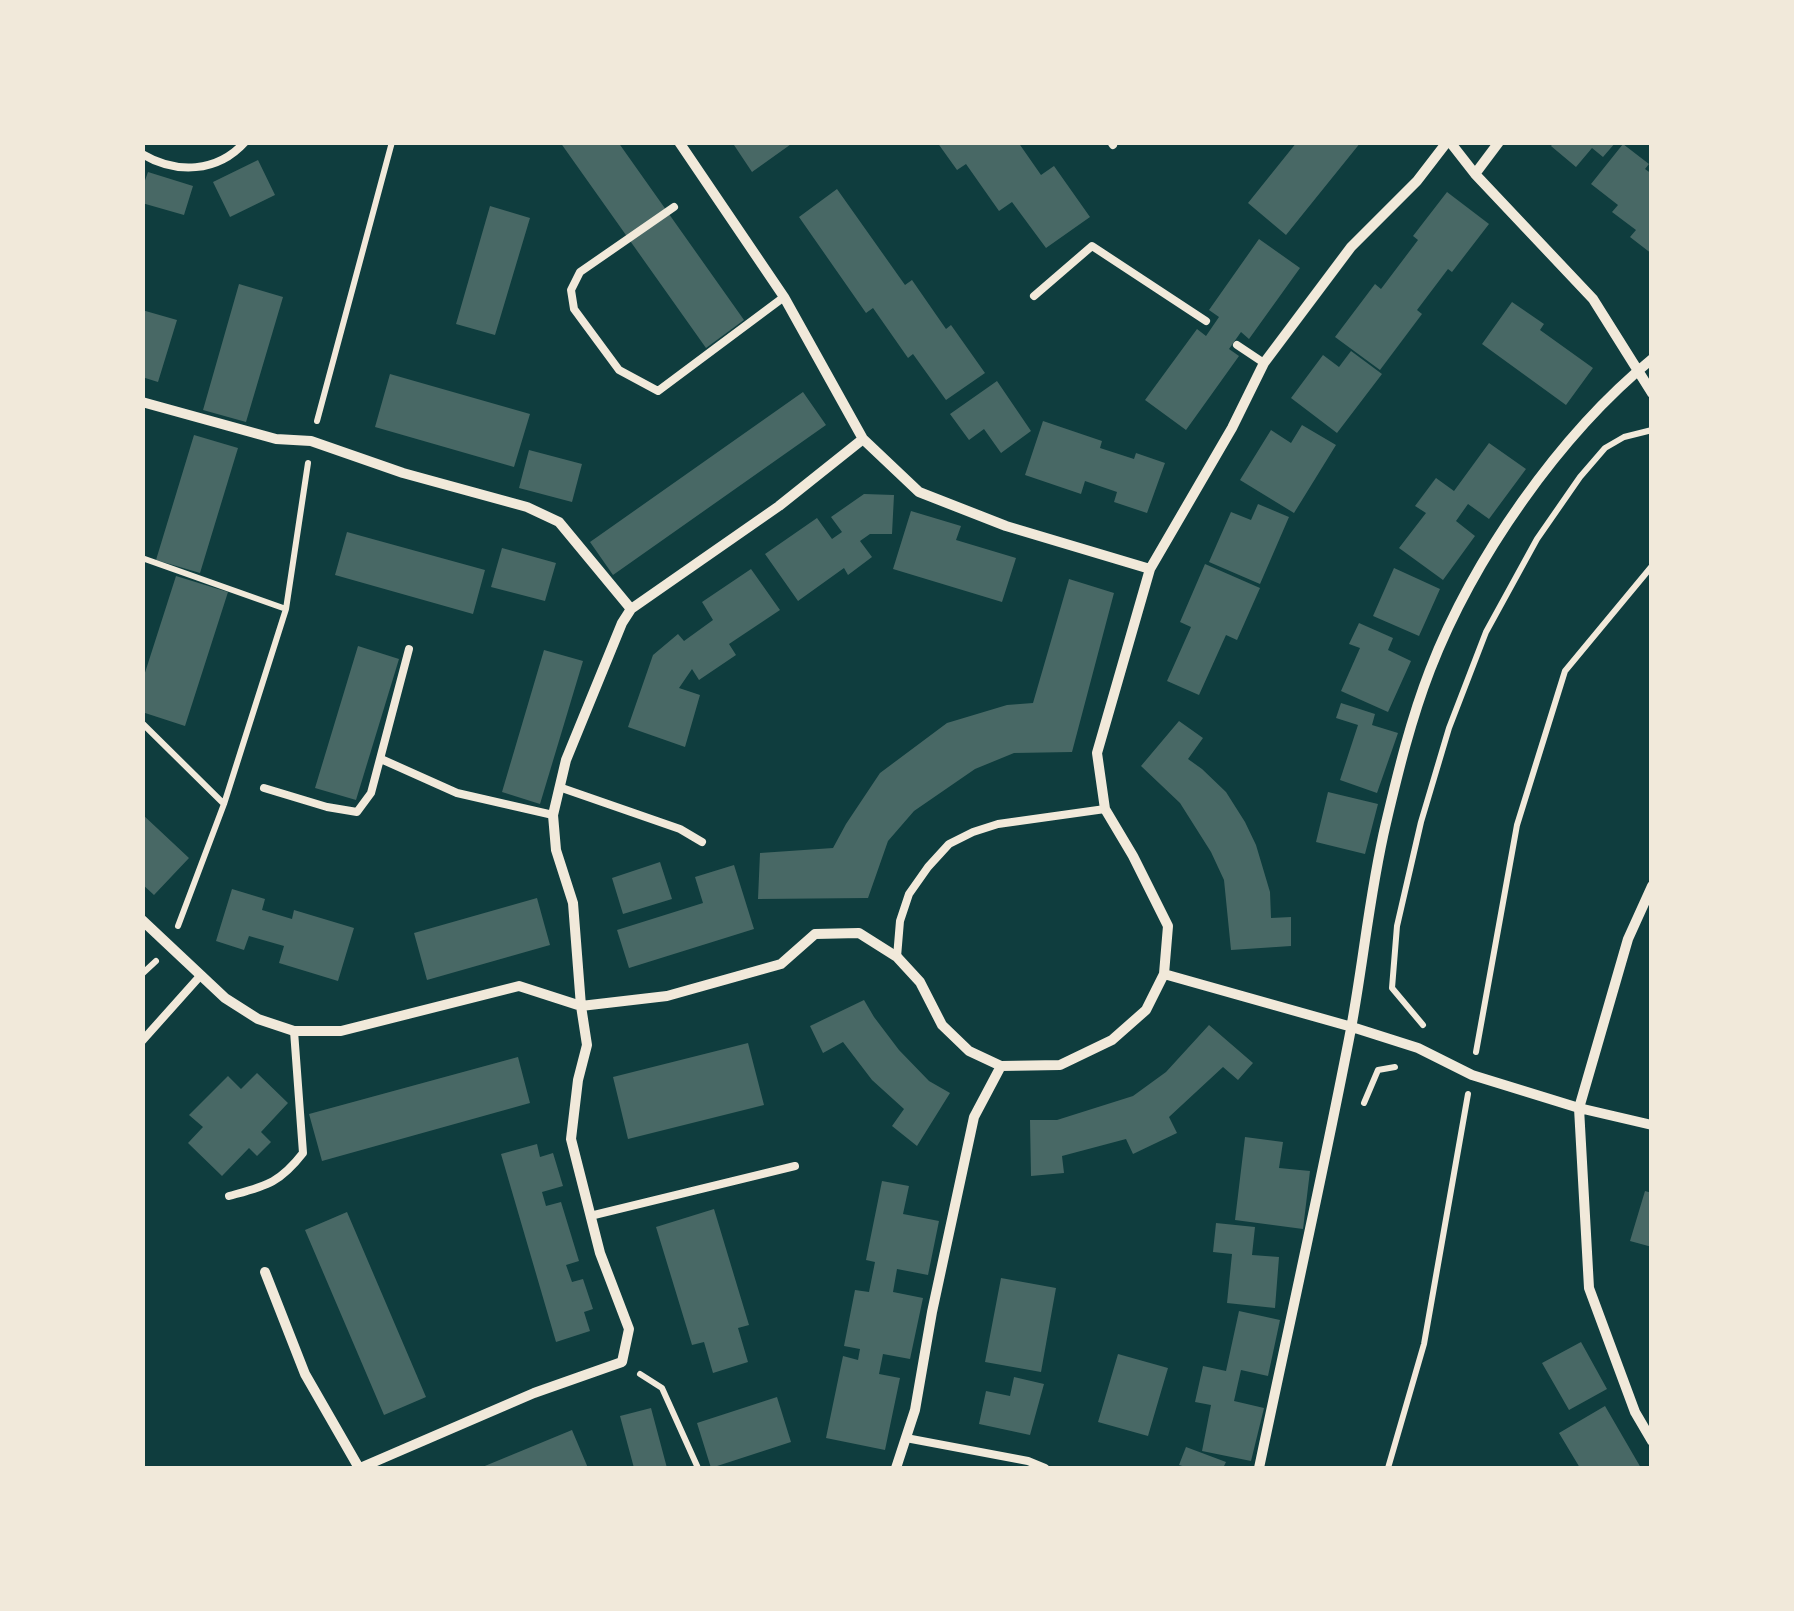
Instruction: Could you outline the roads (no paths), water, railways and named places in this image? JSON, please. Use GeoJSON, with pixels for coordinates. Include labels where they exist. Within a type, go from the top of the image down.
{"type":"FeatureCollection","features":[{"type":"Feature","properties":{"kind":"street"},"geometry":{"type":"LineString","coordinates":[[679,142],[784,297],[863,439],[919,492],[1006,526],[1150,568]]}},
{"type":"Feature","properties":{"kind":"street"},"geometry":{"type":"LineString","coordinates":[[142,920],[226,998],[258,1019],[294,1031],[341,1032],[519,986],[581,1006],[668,996],[781,964],[815,934],[859,933],[897,957],[920,982],[942,1025],[969,1051],[1002,1066],[1060,1064],[1112,1040],[1146,1010],[1164,974],[1168,926],[1105,809],[1097,753],[1150,568],[1232,428],[1264,363],[1351,247],[1417,181],[1449,142],[1592,300],[1652,393]]}},
{"type":"Feature","properties":{"kind":"street"},"geometry":{"type":"LineString","coordinates":[[1475,174],[1499,142]]}},
{"type":"Feature","properties":{"kind":"street"},"geometry":{"type":"LineString","coordinates":[[1259,1468],[1324,1169],[1385,826],[1430,670],[1492,549],[1542,476],[1597,408],[1652,359]]}},
{"type":"Feature","properties":{"kind":"street"},"geometry":{"type":"LineString","coordinates":[[142,402],[276,439],[311,441],[403,473],[527,507],[559,522],[631,610]]}},
{"type":"Feature","properties":{"kind":"street"},"geometry":{"type":"LineString","coordinates":[[265,1272],[305,1374],[360,1468],[534,1393],[622,1362],[629,1329],[600,1253],[571,1139],[587,1045],[573,903],[556,850],[553,815],[566,760],[631,610],[779,506],[863,439]]}},
{"type":"Feature","properties":{"kind":"street"},"geometry":{"type":"LineString","coordinates":[[1652,886],[1628,939],[1579,1108],[1589,1288],[1635,1412],[1652,1441]]}},
{"type":"Feature","properties":{"kind":"street"},"geometry":{"type":"LineString","coordinates":[[1164,974],[1352,1026],[1418,1048],[1472,1074],[1579,1108],[1652,1125]]}},
{"type":"Feature","properties":{"kind":"street"},"geometry":{"type":"LineString","coordinates":[[896,1468],[915,1410],[974,1118],[1002,1066]]}},
{"type":"Feature","properties":{"kind":"lane"},"geometry":{"type":"LineString","coordinates":[[142,154],[176,169],[213,165],[237,151],[244,142]]}},
{"type":"Feature","properties":{"kind":"lane"},"geometry":{"type":"LineString","coordinates":[[674,206],[580,272],[570,290],[574,308],[619,370],[658,391],[784,297]]}},
{"type":"Feature","properties":{"kind":"lane"},"geometry":{"type":"LineString","coordinates":[[1034,296],[1092,246],[1206,321]]}},
{"type":"Feature","properties":{"kind":"lane"},"geometry":{"type":"LineString","coordinates":[[1237,344],[1264,363]]}},
{"type":"Feature","properties":{"kind":"lane"},"geometry":{"type":"LineString","coordinates":[[264,788],[327,808],[358,812],[370,792],[381,759],[410,649]]}},
{"type":"Feature","properties":{"kind":"lane"},"geometry":{"type":"LineString","coordinates":[[381,759],[457,793],[553,815]]}},
{"type":"Feature","properties":{"kind":"lane"},"geometry":{"type":"LineString","coordinates":[[559,787],[680,829],[702,842]]}},
{"type":"Feature","properties":{"kind":"lane"},"geometry":{"type":"LineString","coordinates":[[897,957],[900,920],[909,894],[949,844],[998,824],[1105,809]]}},
{"type":"Feature","properties":{"kind":"lane"},"geometry":{"type":"LineString","coordinates":[[142,1041],[201,975]]}},
{"type":"Feature","properties":{"kind":"lane"},"geometry":{"type":"LineString","coordinates":[[229,1196],[271,1184],[290,1170],[303,1153],[294,1031]]}},
{"type":"Feature","properties":{"kind":"lane"},"geometry":{"type":"LineString","coordinates":[[590,1216],[795,1166]]}},
{"type":"Feature","properties":{"kind":"lane"},"geometry":{"type":"LineString","coordinates":[[906,1438],[1046,1468]]}}]}
